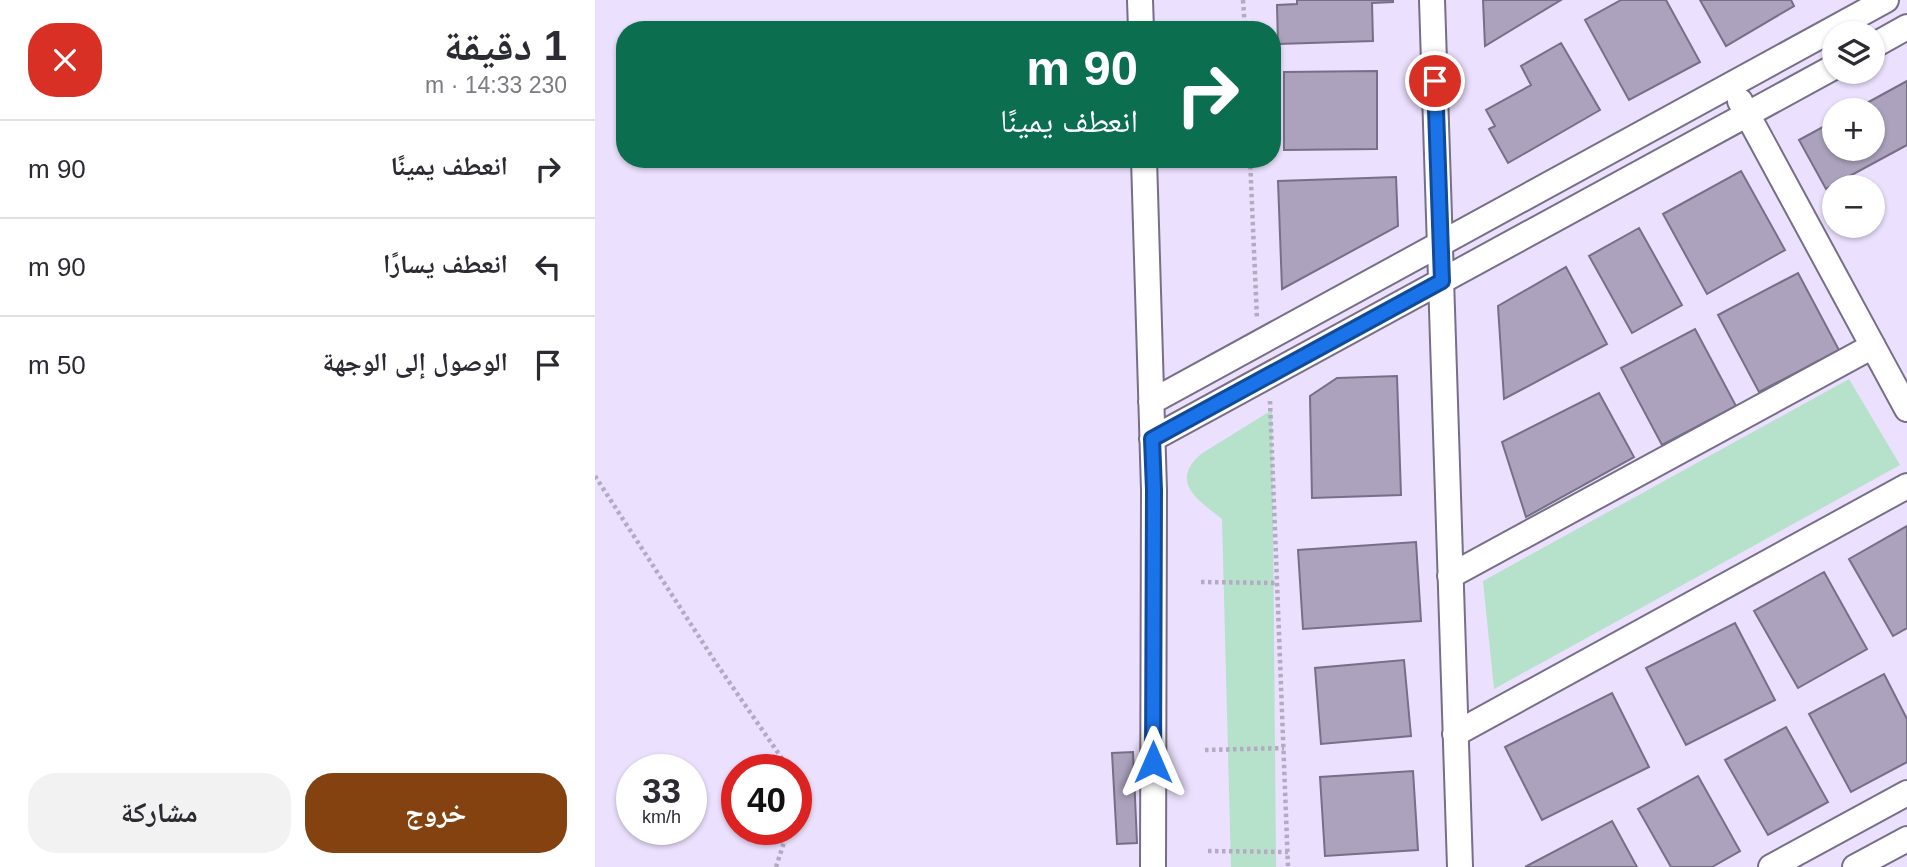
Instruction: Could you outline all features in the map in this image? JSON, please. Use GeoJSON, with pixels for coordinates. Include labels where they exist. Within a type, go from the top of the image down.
{"type":"FeatureCollection","features":[{"type":"Feature","properties":{"kind":"street"},"geometry":{"type":"LineString","coordinates":[[1140,0],[1141,21]]}},
{"type":"Feature","properties":{"kind":"street"},"geometry":{"type":"LineString","coordinates":[[1431,0],[1460,867]]}},
{"type":"Feature","properties":{"kind":"street"},"geometry":{"type":"LineString","coordinates":[[1151,402],[1886,0]]}},
{"type":"Feature","properties":{"kind":"street"},"geometry":{"type":"LineString","coordinates":[[1885,39],[1907,27]]}},
{"type":"Feature","properties":{"kind":"street"},"geometry":{"type":"LineString","coordinates":[[1152,439],[1822,73]]}},
{"type":"Feature","properties":{"kind":"street"},"geometry":{"type":"LineString","coordinates":[[1731,85],[1907,409]]}},
{"type":"Feature","properties":{"kind":"street"},"geometry":{"type":"LineString","coordinates":[[1144,168],[1154,490],[1153,867]]}},
{"type":"Feature","properties":{"kind":"street"},"geometry":{"type":"LineString","coordinates":[[1450,576],[1873,346]]}},
{"type":"Feature","properties":{"kind":"street"},"geometry":{"type":"LineString","coordinates":[[1455,734],[1907,486]]}},
{"type":"Feature","properties":{"kind":"street"},"geometry":{"type":"LineString","coordinates":[[1771,867],[1907,793]]}},
{"type":"Feature","properties":{"kind":"street"},"geometry":{"type":"LineString","coordinates":[[1855,867],[1907,839]]}},
{"type":"Feature","properties":{"kind":"path"},"geometry":{"type":"LineString","coordinates":[[1243,0],[1244,21]]}},
{"type":"Feature","properties":{"kind":"path"},"geometry":{"type":"LineString","coordinates":[[1250,168],[1258,344]]}},
{"type":"Feature","properties":{"kind":"path"},"geometry":{"type":"LineString","coordinates":[[1269,375],[1288,867]]}},
{"type":"Feature","properties":{"kind":"path"},"geometry":{"type":"LineString","coordinates":[[595,476],[716,663],[779,754]]}},
{"type":"Feature","properties":{"kind":"path"},"geometry":{"type":"LineString","coordinates":[[1201,582],[1277,583]]}},
{"type":"Feature","properties":{"kind":"path"},"geometry":{"type":"LineString","coordinates":[[1205,750],[1284,748]]}},
{"type":"Feature","properties":{"kind":"path"},"geometry":{"type":"LineString","coordinates":[[776,867],[783,845]]}},
{"type":"Feature","properties":{"kind":"path"},"geometry":{"type":"LineString","coordinates":[[1207,851],[1288,852]]}},
{"type":"Feature","properties":{"kind":"green space"},"geometry":{"type":"Polygon","coordinates":[[[1849,379],[1900,465],[1494,689],[1483,581],[1849,379]]]}},
{"type":"Feature","properties":{"kind":"green space"},"geometry":{"type":"Polygon","coordinates":[[[1272,410],[1276,867],[1231,867],[1222,519],[1196,497],[1187,482],[1187,473],[1201,454],[1272,410]]]}},
{"type":"Feature","properties":{"kind":"building"},"geometry":{"type":"Polygon","coordinates":[[[1297,0],[1393,0],[1372,3],[1373,41],[1281,44],[1281,21],[1277,21],[1277,5],[1297,4],[1297,0]]]}},
{"type":"Feature","properties":{"kind":"building"},"geometry":{"type":"Polygon","coordinates":[[[1483,0],[1561,0],[1485,46],[1483,0]]]}},
{"type":"Feature","properties":{"kind":"building"},"geometry":{"type":"Polygon","coordinates":[[[1621,0],[1666,0],[1700,62],[1629,100],[1585,20],[1621,0]]]}},
{"type":"Feature","properties":{"kind":"building"},"geometry":{"type":"Polygon","coordinates":[[[1700,0],[1791,0],[1794,6],[1726,46],[1700,0]]]}},
{"type":"Feature","properties":{"kind":"building"},"geometry":{"type":"Polygon","coordinates":[[[1561,43],[1600,110],[1508,163],[1489,129],[1495,126],[1486,110],[1531,85],[1521,66],[1561,43]]]}},
{"type":"Feature","properties":{"kind":"building"},"geometry":{"type":"Polygon","coordinates":[[[1377,71],[1377,149],[1284,150],[1284,72],[1377,71]]]}},
{"type":"Feature","properties":{"kind":"building"},"geometry":{"type":"Polygon","coordinates":[[[1907,81],[1907,145],[1885,157],[1885,98],[1876,98],[1907,81]]]}},
{"type":"Feature","properties":{"kind":"building"},"geometry":{"type":"Polygon","coordinates":[[[1822,128],[1822,161],[1878,161],[1852,175],[1822,175],[1822,182],[1799,140],[1822,128]]]}},
{"type":"Feature","properties":{"kind":"building"},"geometry":{"type":"Polygon","coordinates":[[[1741,171],[1785,250],[1707,294],[1663,214],[1741,171]]]}},
{"type":"Feature","properties":{"kind":"building"},"geometry":{"type":"Polygon","coordinates":[[[1396,177],[1398,226],[1282,289],[1278,181],[1396,177]]]}},
{"type":"Feature","properties":{"kind":"building"},"geometry":{"type":"Polygon","coordinates":[[[1639,228],[1682,305],[1632,333],[1589,256],[1639,228]]]}},
{"type":"Feature","properties":{"kind":"building"},"geometry":{"type":"Polygon","coordinates":[[[1566,267],[1607,344],[1504,399],[1498,306],[1566,267]]]}},
{"type":"Feature","properties":{"kind":"building"},"geometry":{"type":"Polygon","coordinates":[[[1798,273],[1839,350],[1759,392],[1718,315],[1798,273]]]}},
{"type":"Feature","properties":{"kind":"building"},"geometry":{"type":"Polygon","coordinates":[[[1695,329],[1736,406],[1662,445],[1621,368],[1695,329]]]}},
{"type":"Feature","properties":{"kind":"building"},"geometry":{"type":"Polygon","coordinates":[[[1397,376],[1401,495],[1312,498],[1310,396],[1337,378],[1397,376]]]}},
{"type":"Feature","properties":{"kind":"building"},"geometry":{"type":"Polygon","coordinates":[[[1599,393],[1634,457],[1526,517],[1502,442],[1599,393]]]}},
{"type":"Feature","properties":{"kind":"building"},"geometry":{"type":"Polygon","coordinates":[[[1907,526],[1907,628],[1893,636],[1849,559],[1907,526]]]}},
{"type":"Feature","properties":{"kind":"building"},"geometry":{"type":"Polygon","coordinates":[[[1416,542],[1421,621],[1303,629],[1298,550],[1416,542]]]}},
{"type":"Feature","properties":{"kind":"building"},"geometry":{"type":"Polygon","coordinates":[[[1824,572],[1867,649],[1798,688],[1754,611],[1824,572]]]}},
{"type":"Feature","properties":{"kind":"building"},"geometry":{"type":"Polygon","coordinates":[[[1735,623],[1775,700],[1686,745],[1646,668],[1735,623]]]}},
{"type":"Feature","properties":{"kind":"building"},"geometry":{"type":"Polygon","coordinates":[[[1404,660],[1411,736],[1321,744],[1315,668],[1404,660]]]}},
{"type":"Feature","properties":{"kind":"building"},"geometry":{"type":"Polygon","coordinates":[[[1884,674],[1907,719],[1907,762],[1851,792],[1809,714],[1884,674]]]}},
{"type":"Feature","properties":{"kind":"building"},"geometry":{"type":"Polygon","coordinates":[[[1612,693],[1649,767],[1542,820],[1505,747],[1612,693]]]}},
{"type":"Feature","properties":{"kind":"building"},"geometry":{"type":"Polygon","coordinates":[[[1786,727],[1828,802],[1768,835],[1725,760],[1786,727]]]}},
{"type":"Feature","properties":{"kind":"building"},"geometry":{"type":"Polygon","coordinates":[[[1133,752],[1137,843],[1117,844],[1112,753],[1133,752]]]}},
{"type":"Feature","properties":{"kind":"building"},"geometry":{"type":"Polygon","coordinates":[[[1413,771],[1418,850],[1325,856],[1320,777],[1413,771]]]}},
{"type":"Feature","properties":{"kind":"building"},"geometry":{"type":"Polygon","coordinates":[[[1698,776],[1740,851],[1712,867],[1671,867],[1638,809],[1698,776]]]}},
{"type":"Feature","properties":{"kind":"building"},"geometry":{"type":"Polygon","coordinates":[[[1612,821],[1637,867],[1525,867],[1612,821]]]}},
{"type":"Feature","properties":{"kind":"route"},"geometry":{"type":"LineString","coordinates":[[1153,762],[1152,439],[1442,281],[1435,81]]}}]}
